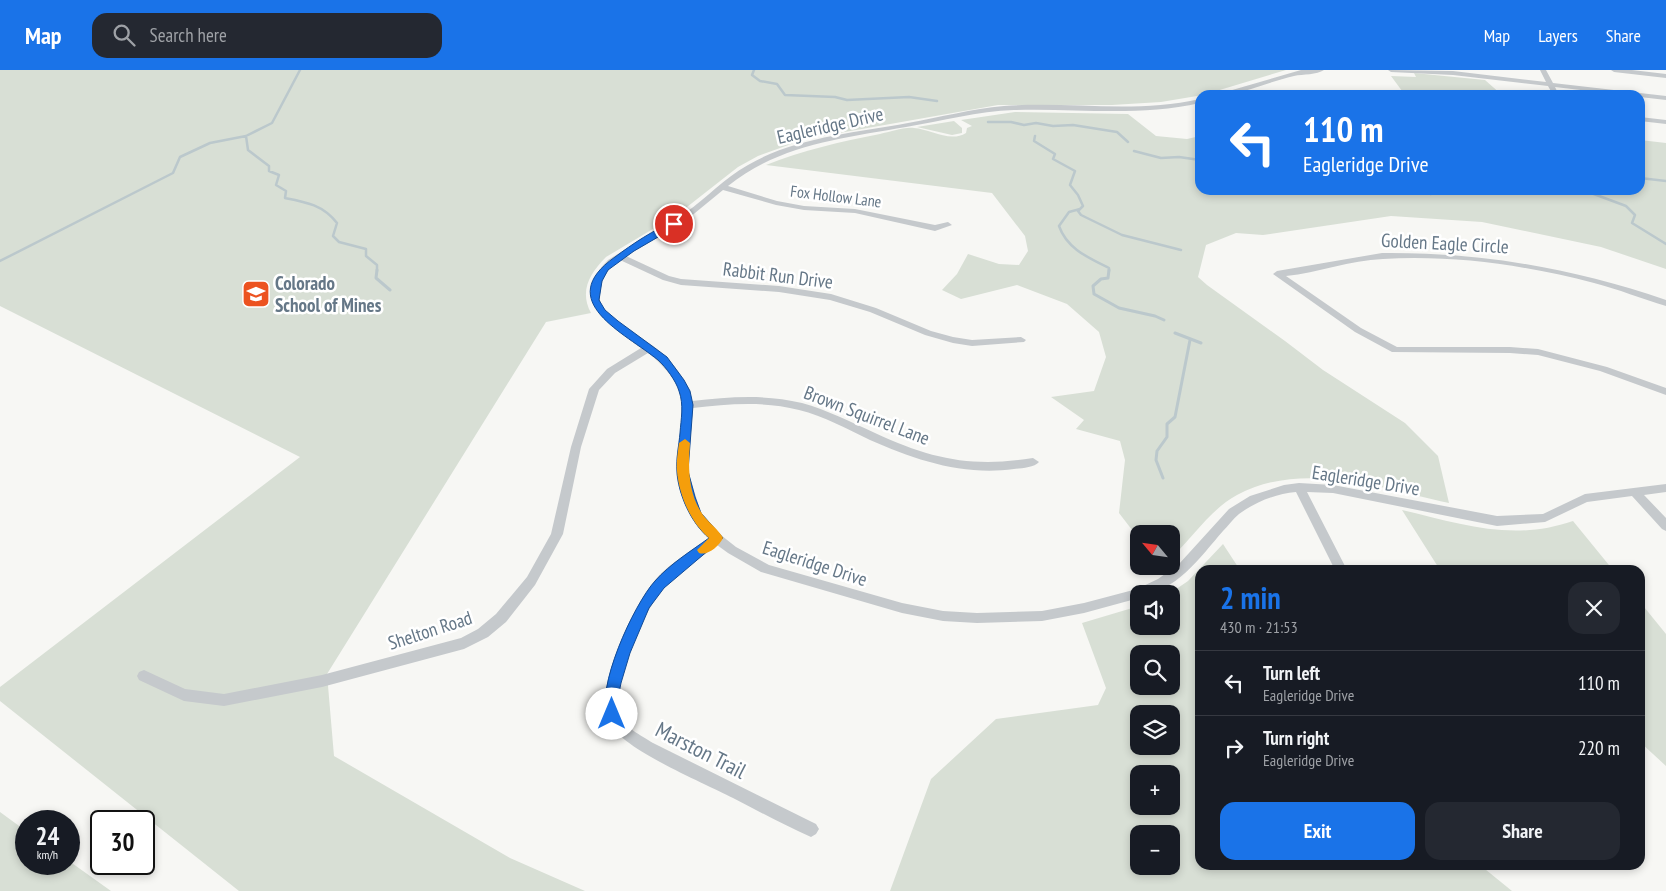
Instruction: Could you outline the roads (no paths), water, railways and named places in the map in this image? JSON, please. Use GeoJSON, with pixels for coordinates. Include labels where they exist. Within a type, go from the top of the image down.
{"type":"FeatureCollection","features":[{"type":"Feature","properties":{"kind":"street"},"geometry":{"type":"LineString","coordinates":[[1236,90],[1302,71],[1321,70]]}},
{"type":"Feature","properties":{"kind":"street"},"geometry":{"type":"LineString","coordinates":[[1391,70],[1453,73],[1599,90]]}},
{"type":"Feature","properties":{"kind":"street"},"geometry":{"type":"LineString","coordinates":[[1542,70],[1553,90]]}},
{"type":"Feature","properties":{"kind":"street"},"geometry":{"type":"LineString","coordinates":[[1614,70],[1666,76]]}},
{"type":"Feature","properties":{"kind":"street"},"geometry":{"type":"LineString","coordinates":[[1645,95],[1666,98]]}},
{"type":"Feature","properties":{"kind":"street","name":"Eagleridge Drive"},"geometry":{"type":"LineString","coordinates":[[1195,102],[1148,108],[988,110],[824,140],[786,150],[751,166],[674,224],[605,268],[598,281],[595,300],[602,312],[614,324],[664,359],[679,380],[684,391],[688,405],[682,471],[696,515],[708,531],[744,557],[765,569],[902,608],[943,616],[977,618],[1042,616],[1084,608],[1139,593],[1162,582],[1183,567],[1233,512],[1254,499],[1284,489],[1333,488],[1497,521],[1545,518],[1585,498],[1666,488]]}},
{"type":"Feature","properties":{"kind":"street"},"geometry":{"type":"LineString","coordinates":[[1645,120],[1666,122]]}},
{"type":"Feature","properties":{"kind":"street","name":"Fox Hollow Lane"},"geometry":{"type":"LineString","coordinates":[[721,187],[776,203],[804,208],[855,211],[935,228],[948,225]]}},
{"type":"Feature","properties":{"kind":"street","name":"Golden Eagle Circle"},"geometry":{"type":"LineString","coordinates":[[1666,303],[1567,274],[1524,265],[1472,258],[1381,256],[1337,262],[1277,274],[1358,330],[1396,350],[1510,350],[1538,352],[1604,369],[1666,392]]}},
{"type":"Feature","properties":{"kind":"street","name":"Rabbit Run Drive"},"geometry":{"type":"LineString","coordinates":[[620,257],[666,278],[681,282],[779,289],[831,297],[873,310],[942,338],[972,343],[1021,340]]}},
{"type":"Feature","properties":{"kind":"street","name":"Shelton Road"},"geometry":{"type":"LineString","coordinates":[[144,676],[184,695],[224,700],[322,681],[464,643],[484,633],[501,618],[531,581],[557,534],[576,447],[594,389],[607,374],[648,348]]}},
{"type":"Feature","properties":{"kind":"street","name":"Brown Squirrel Lane"},"geometry":{"type":"LineString","coordinates":[[688,405],[727,400],[763,400],[791,404],[817,411],[918,456],[975,466],[996,467],[1033,462]]}},
{"type":"Feature","properties":{"kind":"street"},"geometry":{"type":"LineString","coordinates":[[1299,488],[1338,565]]}},
{"type":"Feature","properties":{"kind":"street"},"geometry":{"type":"LineString","coordinates":[[1634,491],[1666,526]]}},
{"type":"Feature","properties":{"kind":"street","name":"Marston Trail"},"geometry":{"type":"LineString","coordinates":[[717,538],[659,584],[644,606],[624,653],[614,683],[610,703],[612,714],[618,726],[648,748],[811,829]]}},
{"type":"Feature","properties":{"kind":"waterway"},"geometry":{"type":"LineString","coordinates":[[246,136],[272,123],[300,70]]}},
{"type":"Feature","properties":{"kind":"waterway"},"geometry":{"type":"LineString","coordinates":[[754,70],[752,75],[760,81],[777,84],[785,95],[835,97],[847,100],[909,97],[937,101]]}},
{"type":"Feature","properties":{"kind":"waterway"},"geometry":{"type":"LineString","coordinates":[[988,122],[1011,122],[1024,125],[1036,123],[1053,126],[1073,125],[1117,132],[1128,142]]}},
{"type":"Feature","properties":{"kind":"waterway"},"geometry":{"type":"LineString","coordinates":[[0,261],[173,173],[180,157],[210,143],[246,136]]}},
{"type":"Feature","properties":{"kind":"waterway"},"geometry":{"type":"LineString","coordinates":[[246,136],[248,150],[269,166],[269,171],[279,175],[276,185],[286,191],[285,198],[307,203],[326,212],[337,223],[333,236],[339,242],[366,249],[366,256],[377,265],[377,270]]}},
{"type":"Feature","properties":{"kind":"waterway"},"geometry":{"type":"LineString","coordinates":[[1035,136],[1034,141],[1055,154],[1053,159],[1075,171],[1070,185],[1078,195],[1083,206],[1080,209]]}},
{"type":"Feature","properties":{"kind":"waterway"},"geometry":{"type":"LineString","coordinates":[[1134,151],[1161,158],[1179,157],[1195,159]]}},
{"type":"Feature","properties":{"kind":"waterway"},"geometry":{"type":"LineString","coordinates":[[1645,179],[1666,181]]}},
{"type":"Feature","properties":{"kind":"waterway"},"geometry":{"type":"LineString","coordinates":[[1596,195],[1626,206],[1635,215],[1632,223],[1666,244]]}},
{"type":"Feature","properties":{"kind":"waterway"},"geometry":{"type":"LineString","coordinates":[[1080,209],[1078,211],[1081,215],[1122,235],[1181,250]]}},
{"type":"Feature","properties":{"kind":"waterway"},"geometry":{"type":"LineString","coordinates":[[1080,209],[1069,212],[1059,226],[1067,241],[1073,247],[1109,268],[1109,270]]}},
{"type":"Feature","properties":{"kind":"waterway"},"geometry":{"type":"LineString","coordinates":[[377,270],[376,278],[390,290]]}},
{"type":"Feature","properties":{"kind":"waterway"},"geometry":{"type":"LineString","coordinates":[[1109,270],[1108,278],[1101,279],[1093,286],[1094,294],[1119,308],[1155,316],[1164,320]]}},
{"type":"Feature","properties":{"kind":"waterway"},"geometry":{"type":"LineString","coordinates":[[1175,333],[1201,343]]}},
{"type":"Feature","properties":{"kind":"waterway"},"geometry":{"type":"LineString","coordinates":[[1163,478],[1156,460],[1157,451],[1167,437],[1167,424],[1175,417],[1190,340]]}},
{"type":"Feature","properties":{"kind":"place","name":"Colorado School of Mines"},"geometry":{"type":"Point","coordinates":[256,294]}}]}
